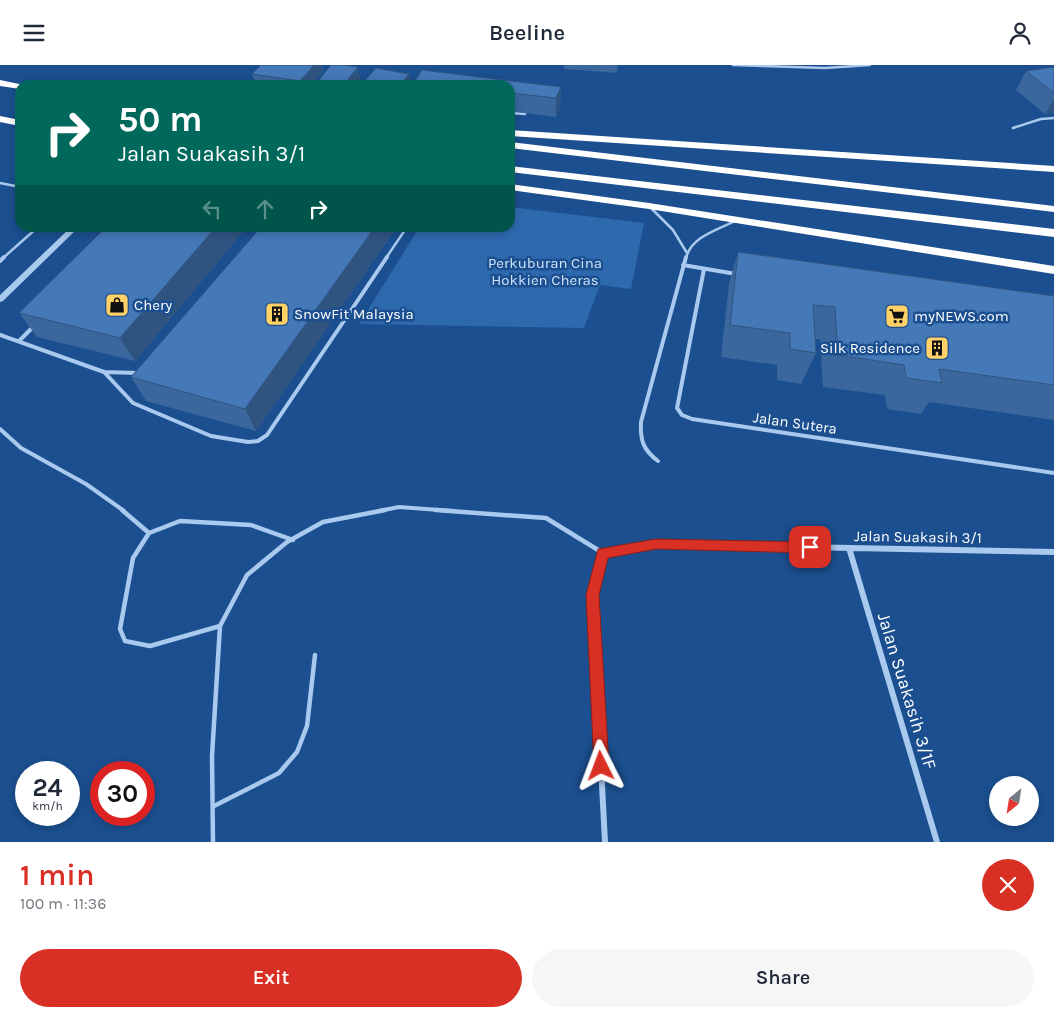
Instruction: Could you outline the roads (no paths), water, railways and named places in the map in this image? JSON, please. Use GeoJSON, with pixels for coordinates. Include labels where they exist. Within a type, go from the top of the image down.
{"type":"FeatureCollection","features":[{"type":"Feature","properties":{"kind":"highway"},"geometry":{"type":"LineString","coordinates":[[0,83],[15,85]]}},
{"type":"Feature","properties":{"kind":"highway"},"geometry":{"type":"LineString","coordinates":[[0,110],[15,112]]}},
{"type":"Feature","properties":{"kind":"highway"},"geometry":{"type":"LineString","coordinates":[[0,119],[15,122]]}},
{"type":"Feature","properties":{"kind":"highway"},"geometry":{"type":"LineString","coordinates":[[515,133],[1054,169]]}},
{"type":"Feature","properties":{"kind":"highway"},"geometry":{"type":"LineString","coordinates":[[515,146],[1054,209]]}},
{"type":"Feature","properties":{"kind":"highway"},"geometry":{"type":"LineString","coordinates":[[515,170],[1054,233]]}},
{"type":"Feature","properties":{"kind":"highway"},"geometry":{"type":"LineString","coordinates":[[515,188],[649,206],[1054,270]]}},
{"type":"Feature","properties":{"kind":"street"},"geometry":{"type":"LineString","coordinates":[[0,299],[71,232]]}},
{"type":"Feature","properties":{"kind":"street","name":"Jalan Suakasih 3/1"},"geometry":{"type":"LineString","coordinates":[[603,553],[656,544],[1054,552]]}},
{"type":"Feature","properties":{"kind":"street","name":"Jalan Suakasih 3/1F"},"geometry":{"type":"LineString","coordinates":[[849,548],[937,842]]}},
{"type":"Feature","properties":{"kind":"street"},"geometry":{"type":"LineString","coordinates":[[603,553],[592,595],[605,842]]}},
{"type":"Feature","properties":{"kind":"lane"},"geometry":{"type":"LineString","coordinates":[[732,65],[824,67],[870,65]]}},
{"type":"Feature","properties":{"kind":"lane"},"geometry":{"type":"LineString","coordinates":[[515,113],[525,114]]}},
{"type":"Feature","properties":{"kind":"lane"},"geometry":{"type":"LineString","coordinates":[[1013,128],[1041,119],[1054,118]]}},
{"type":"Feature","properties":{"kind":"lane"},"geometry":{"type":"LineString","coordinates":[[0,183],[15,186]]}},
{"type":"Feature","properties":{"kind":"lane"},"geometry":{"type":"LineString","coordinates":[[649,206],[673,229],[687,253]]}},
{"type":"Feature","properties":{"kind":"lane"},"geometry":{"type":"LineString","coordinates":[[658,461],[644,451],[640,437],[641,421],[683,265],[687,253],[700,238],[737,220]]}},
{"type":"Feature","properties":{"kind":"lane"},"geometry":{"type":"LineString","coordinates":[[0,261],[32,232]]}},
{"type":"Feature","properties":{"kind":"lane"},"geometry":{"type":"LineString","coordinates":[[104,372],[133,403],[211,436],[248,442],[258,441],[267,435],[404,232]]}},
{"type":"Feature","properties":{"kind":"lane"},"geometry":{"type":"LineString","coordinates":[[683,265],[743,275]]}},
{"type":"Feature","properties":{"kind":"lane","name":"Jalan Sutera"},"geometry":{"type":"LineString","coordinates":[[704,269],[677,408],[682,415],[692,419],[1054,473]]}},
{"type":"Feature","properties":{"kind":"lane"},"geometry":{"type":"LineString","coordinates":[[20,340],[40,320]]}},
{"type":"Feature","properties":{"kind":"lane"},"geometry":{"type":"LineString","coordinates":[[0,335],[20,340],[104,372],[130,374],[142,372]]}},
{"type":"Feature","properties":{"kind":"lane"},"geometry":{"type":"LineString","coordinates":[[0,429],[5,436],[44,462],[98,491],[148,533]]}},
{"type":"Feature","properties":{"kind":"lane"},"geometry":{"type":"LineString","coordinates":[[213,842],[212,756],[220,626],[248,575],[287,542],[323,522],[399,507],[546,518],[603,553]]}},
{"type":"Feature","properties":{"kind":"lane"},"geometry":{"type":"LineString","coordinates":[[220,626],[150,646],[125,641],[120,629],[133,558],[148,533],[180,521],[251,525],[293,540]]}},
{"type":"Feature","properties":{"kind":"lane"},"geometry":{"type":"LineString","coordinates":[[214,806],[279,773],[298,752],[306,726],[315,655]]}},
{"type":"Feature","properties":{"kind":"place","name":"Chery"},"geometry":{"type":"Point","coordinates":[117,305]}},
{"type":"Feature","properties":{"kind":"place","name":"SnowFit Malaysia"},"geometry":{"type":"Point","coordinates":[277,314]}},
{"type":"Feature","properties":{"kind":"place","name":"myNEWS.com"},"geometry":{"type":"Point","coordinates":[897,316]}},
{"type":"Feature","properties":{"kind":"place","name":"Silk Residence"},"geometry":{"type":"Point","coordinates":[937,348]}},
{"type":"Feature","properties":{"kind":"park label","name":"Perkuburan Cina Hokkien Cheras"},"geometry":{"type":"Point","coordinates":[545,272]}}]}
